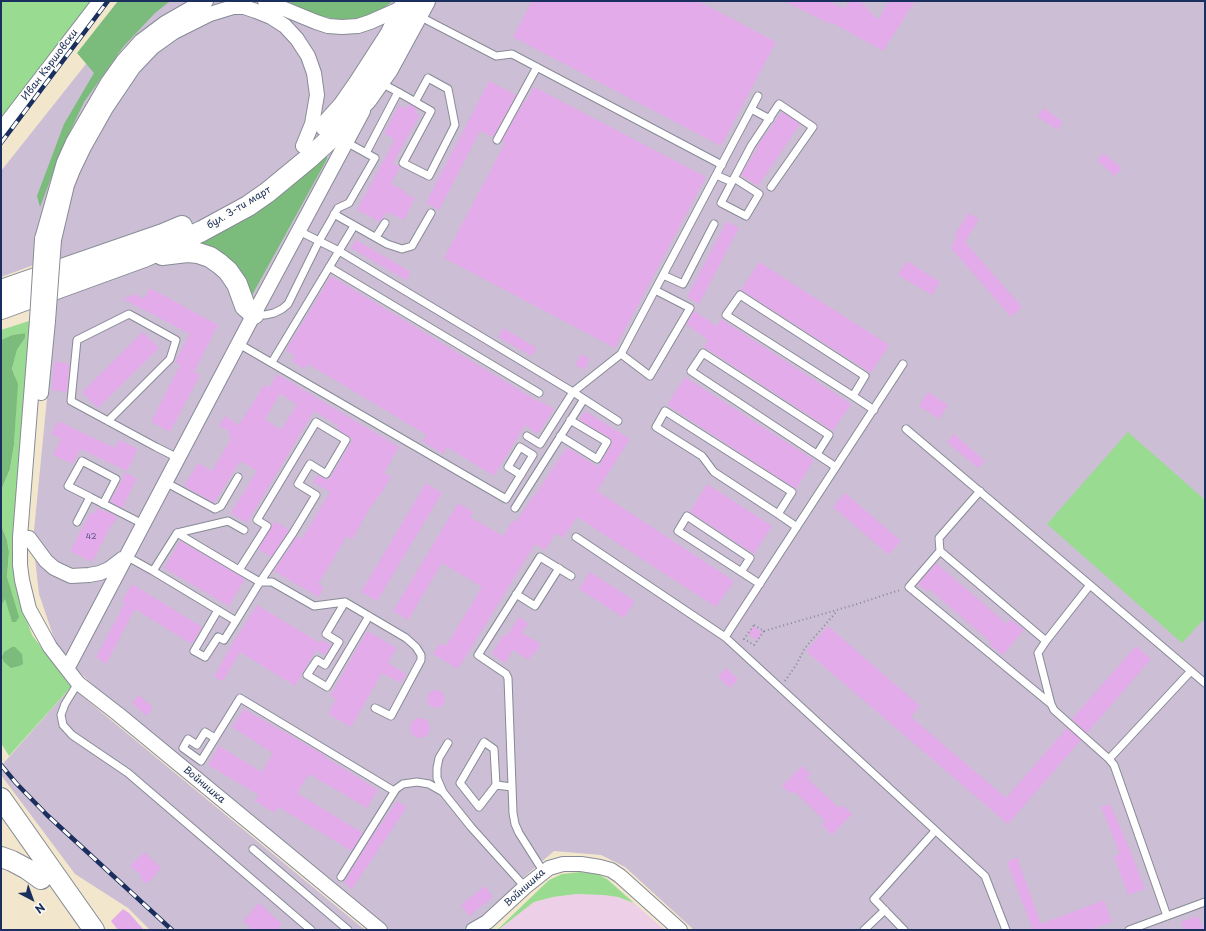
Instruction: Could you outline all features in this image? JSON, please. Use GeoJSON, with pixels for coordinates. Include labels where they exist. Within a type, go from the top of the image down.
{"type":"FeatureCollection","features":[{"type":"Feature","properties":{"kind":"main road","name":"бул. 3-ти март"},"geometry":{"type":"LineString","coordinates":[[1,309],[144,258],[208,228],[248,206],[268,192],[332,138],[367,99],[380,82],[413,6]]}},
{"type":"Feature","properties":{"kind":"main road","name":"бул. 3-ти март"},"geometry":{"type":"LineString","coordinates":[[1,290],[163,234],[221,207],[246,191],[276,170],[326,125],[343,106],[360,83],[390,36],[413,6]]}},
{"type":"Feature","properties":{"kind":"main road"},"geometry":{"type":"LineString","coordinates":[[144,258],[187,252],[198,253],[210,257],[228,271],[237,284],[245,306],[254,314]]}},
{"type":"Feature","properties":{"kind":"main road"},"geometry":{"type":"LineString","coordinates":[[1,798],[5,817],[41,878],[77,930]]}},
{"type":"Feature","properties":{"kind":"main road"},"geometry":{"type":"LineString","coordinates":[[5,817],[94,930]]}},
{"type":"Feature","properties":{"kind":"main road"},"geometry":{"type":"LineString","coordinates":[[1,857],[12,861],[41,878]]}},
{"type":"Feature","properties":{"kind":"street","name":"Иван Кършовски"},"geometry":{"type":"LineString","coordinates":[[1,130],[100,1]]}},
{"type":"Feature","properties":{"kind":"street"},"geometry":{"type":"LineString","coordinates":[[41,630],[30,581],[29,538],[48,240],[64,162],[73,142],[108,82],[123,61],[141,41],[170,20],[193,6],[206,1]]}},
{"type":"Feature","properties":{"kind":"street"},"geometry":{"type":"LineString","coordinates":[[265,1],[316,22],[328,26],[342,27],[358,26],[413,6]]}},
{"type":"Feature","properties":{"kind":"street"},"geometry":{"type":"LineString","coordinates":[[48,240],[73,170],[84,147],[106,108],[133,68],[153,47],[174,32],[210,14],[233,7],[244,7],[271,17],[280,23],[297,39],[308,56],[314,73],[317,95],[312,124],[303,146]]}},
{"type":"Feature","properties":{"kind":"street"},"geometry":{"type":"LineString","coordinates":[[66,669],[346,142],[380,82]]}},
{"type":"Feature","properties":{"kind":"street","name":"Войнишка"},"geometry":{"type":"LineString","coordinates":[[42,321],[20,537],[22,580],[34,619],[50,647],[78,683],[118,714],[380,930]]}},
{"type":"Feature","properties":{"kind":"street"},"geometry":{"type":"LineString","coordinates":[[29,538],[54,568],[71,576],[100,573],[109,569],[126,556]]}},
{"type":"Feature","properties":{"kind":"street","name":"Войнишка"},"geometry":{"type":"LineString","coordinates":[[473,930],[487,922],[543,871],[554,866],[575,864],[611,870],[620,876],[680,930]]}},
{"type":"Feature","properties":{"kind":"lane"},"geometry":{"type":"LineString","coordinates":[[413,6],[496,56],[512,54],[722,165]]}},
{"type":"Feature","properties":{"kind":"lane"},"geometry":{"type":"LineString","coordinates":[[497,140],[537,67]]}},
{"type":"Feature","properties":{"kind":"lane"},"geometry":{"type":"LineString","coordinates":[[380,82],[398,92],[415,102],[431,111],[403,163],[429,176],[455,125],[448,89],[428,78],[415,102]]}},
{"type":"Feature","properties":{"kind":"lane"},"geometry":{"type":"LineString","coordinates":[[366,153],[398,92]]}},
{"type":"Feature","properties":{"kind":"lane"},"geometry":{"type":"LineString","coordinates":[[527,436],[540,444],[573,392],[622,354],[758,96]]}},
{"type":"Feature","properties":{"kind":"lane"},"geometry":{"type":"LineString","coordinates":[[716,175],[733,180],[759,194],[746,216],[721,203],[733,180],[751,146],[780,104],[813,127],[770,187]]}},
{"type":"Feature","properties":{"kind":"lane"},"geometry":{"type":"LineString","coordinates":[[751,109],[770,119]]}},
{"type":"Feature","properties":{"kind":"lane"},"geometry":{"type":"LineString","coordinates":[[254,314],[264,315],[274,313],[288,304],[334,214],[338,208],[349,203],[375,158],[346,142]]}},
{"type":"Feature","properties":{"kind":"lane"},"geometry":{"type":"LineString","coordinates":[[334,214],[393,247],[402,249],[412,246],[431,213]]}},
{"type":"Feature","properties":{"kind":"lane"},"geometry":{"type":"LineString","coordinates":[[376,237],[385,223]]}},
{"type":"Feature","properties":{"kind":"lane"},"geometry":{"type":"LineString","coordinates":[[663,275],[683,284],[714,224]]}},
{"type":"Feature","properties":{"kind":"lane"},"geometry":{"type":"LineString","coordinates":[[272,362],[354,226]]}},
{"type":"Feature","properties":{"kind":"lane"},"geometry":{"type":"LineString","coordinates":[[299,231],[339,251],[573,392],[618,421]]}},
{"type":"Feature","properties":{"kind":"lane"},"geometry":{"type":"LineString","coordinates":[[329,268],[539,394]]}},
{"type":"Feature","properties":{"kind":"lane"},"geometry":{"type":"LineString","coordinates":[[622,354],[650,376],[690,308],[655,290]]}},
{"type":"Feature","properties":{"kind":"lane"},"geometry":{"type":"LineString","coordinates":[[853,396],[865,376],[740,295],[726,315],[874,410]]}},
{"type":"Feature","properties":{"kind":"lane"},"geometry":{"type":"LineString","coordinates":[[108,421],[170,359],[176,340],[129,314],[77,340],[71,401],[108,421],[178,458]]}},
{"type":"Feature","properties":{"kind":"lane"},"geometry":{"type":"LineString","coordinates":[[239,344],[506,499],[521,475]]}},
{"type":"Feature","properties":{"kind":"lane"},"geometry":{"type":"LineString","coordinates":[[817,454],[829,435],[703,353],[691,371],[836,467]]}},
{"type":"Feature","properties":{"kind":"lane"},"geometry":{"type":"LineString","coordinates":[[725,637],[903,364]]}},
{"type":"Feature","properties":{"kind":"lane"},"geometry":{"type":"LineString","coordinates":[[515,508],[584,399]]}},
{"type":"Feature","properties":{"kind":"lane"},"geometry":{"type":"LineString","coordinates":[[778,514],[792,492],[666,411],[656,427],[702,456],[714,472],[797,527]]}},
{"type":"Feature","properties":{"kind":"lane"},"geometry":{"type":"LineString","coordinates":[[560,436],[597,459],[607,442],[570,420]]}},
{"type":"Feature","properties":{"kind":"lane"},"geometry":{"type":"LineString","coordinates":[[218,610],[194,651],[205,657],[218,637],[224,640],[293,533],[316,494],[298,484],[310,464],[326,474],[346,440],[316,422],[257,520],[267,526],[239,570]]}},
{"type":"Feature","properties":{"kind":"lane"},"geometry":{"type":"LineString","coordinates":[[906,429],[1205,683]]}},
{"type":"Feature","properties":{"kind":"lane"},"geometry":{"type":"LineString","coordinates":[[103,504],[116,479],[82,461],[68,486],[103,504],[143,524]]}},
{"type":"Feature","properties":{"kind":"lane"},"geometry":{"type":"LineString","coordinates":[[165,482],[215,510],[221,506],[238,477]]}},
{"type":"Feature","properties":{"kind":"lane"},"geometry":{"type":"LineString","coordinates":[[980,491],[939,538],[940,551],[909,587],[1051,704]]}},
{"type":"Feature","properties":{"kind":"lane"},"geometry":{"type":"LineString","coordinates":[[77,522],[90,497]]}},
{"type":"Feature","properties":{"kind":"lane"},"geometry":{"type":"LineString","coordinates":[[741,572],[750,558],[687,516],[678,531],[741,572],[760,584]]}},
{"type":"Feature","properties":{"kind":"lane"},"geometry":{"type":"LineString","coordinates":[[153,571],[177,533],[228,521],[244,530]]}},
{"type":"Feature","properties":{"kind":"lane"},"geometry":{"type":"LineString","coordinates":[[177,533],[260,582],[272,582],[314,606],[345,602],[406,638],[422,654],[421,660],[390,716],[375,708]]}},
{"type":"Feature","properties":{"kind":"lane"},"geometry":{"type":"LineString","coordinates":[[576,538],[725,637],[935,831],[986,876],[1006,930]]}},
{"type":"Feature","properties":{"kind":"lane"},"geometry":{"type":"LineString","coordinates":[[940,551],[1046,641]]}},
{"type":"Feature","properties":{"kind":"lane"},"geometry":{"type":"LineString","coordinates":[[126,556],[236,621]]}},
{"type":"Feature","properties":{"kind":"lane"},"geometry":{"type":"LineString","coordinates":[[543,871],[515,824],[512,813],[508,678],[506,674],[478,655],[540,557],[571,576]]}},
{"type":"Feature","properties":{"kind":"lane"},"geometry":{"type":"LineString","coordinates":[[516,594],[535,606],[559,568]]}},
{"type":"Feature","properties":{"kind":"lane"},"geometry":{"type":"LineString","coordinates":[[1090,585],[1046,641],[1038,654],[1051,704],[1054,710],[1109,759],[1118,774],[1167,916]]}},
{"type":"Feature","properties":{"kind":"lane"},"geometry":{"type":"LineString","coordinates":[[345,602],[326,634],[339,642],[325,665],[317,660],[307,675],[327,687],[369,616]]}},
{"type":"Feature","properties":{"kind":"lane"},"geometry":{"type":"LineString","coordinates":[[1109,759],[1191,671]]}},
{"type":"Feature","properties":{"kind":"lane"},"geometry":{"type":"LineString","coordinates":[[78,683],[65,704],[61,715],[63,725],[72,735],[128,773],[311,930]]}},
{"type":"Feature","properties":{"kind":"lane"},"geometry":{"type":"LineString","coordinates":[[215,738],[205,732],[197,745],[188,739],[183,748],[201,761],[240,698],[394,791]]}},
{"type":"Feature","properties":{"kind":"lane"},"geometry":{"type":"LineString","coordinates":[[484,742],[494,749],[496,785],[479,807],[460,783],[484,742]]}},
{"type":"Feature","properties":{"kind":"lane"},"geometry":{"type":"LineString","coordinates":[[448,743],[438,758],[437,768],[437,778],[444,792],[471,827],[525,887]]}},
{"type":"Feature","properties":{"kind":"lane"},"geometry":{"type":"LineString","coordinates":[[341,877],[394,791],[403,784],[412,782],[429,784],[444,792]]}},
{"type":"Feature","properties":{"kind":"lane"},"geometry":{"type":"LineString","coordinates":[[496,785],[512,787]]}},
{"type":"Feature","properties":{"kind":"lane"},"geometry":{"type":"LineString","coordinates":[[904,930],[874,899],[935,831]]}},
{"type":"Feature","properties":{"kind":"lane"},"geometry":{"type":"LineString","coordinates":[[253,849],[348,930]]}},
{"type":"Feature","properties":{"kind":"lane"},"geometry":{"type":"LineString","coordinates":[[1132,929],[1205,902]]}},
{"type":"Feature","properties":{"kind":"lane"},"geometry":{"type":"LineString","coordinates":[[864,930],[885,910]]}},
{"type":"Feature","properties":{"kind":"path"},"geometry":{"type":"LineString","coordinates":[[764,631],[754,625],[744,639],[754,645],[764,631],[838,610],[909,587]]}},
{"type":"Feature","properties":{"kind":"path"},"geometry":{"type":"LineString","coordinates":[[780,688],[796,665],[805,648],[838,610]]}},
{"type":"Feature","properties":{"kind":"shaded area"},"geometry":{"type":"Polygon","coordinates":[[[136,1],[1205,1],[1205,930],[694,930],[625,867],[601,855],[554,851],[523,878],[497,907],[462,930],[387,930],[95,687],[70,663],[55,641],[39,594],[33,541],[61,255],[1,277],[1,171],[136,1]]]}},
{"type":"Feature","properties":{"kind":"shaded area"},"geometry":{"type":"Polygon","coordinates":[[[71,687],[365,930],[150,930],[128,908],[75,874],[1,775],[1,766],[71,687]]]}},
{"type":"Feature","properties":{"kind":"shaded area"},"geometry":{"type":"Polygon","coordinates":[[[576,894],[611,895],[634,903],[665,930],[498,930],[534,902],[553,897],[576,894]]]}},
{"type":"Feature","properties":{"kind":"green space"},"geometry":{"type":"Polygon","coordinates":[[[1,1],[91,1],[1,121],[1,1]]]}},
{"type":"Feature","properties":{"kind":"green space"},"geometry":{"type":"Polygon","coordinates":[[[118,1],[170,1],[155,13],[123,47],[84,102],[64,144],[40,207],[37,196],[64,124],[94,73],[77,53],[118,1]]]}},
{"type":"Feature","properties":{"kind":"green space"},"geometry":{"type":"Polygon","coordinates":[[[287,1],[393,1],[381,10],[360,18],[341,20],[315,15],[287,1]]]}},
{"type":"Feature","properties":{"kind":"green space"},"geometry":{"type":"Polygon","coordinates":[[[327,153],[327,159],[251,297],[191,245],[327,153]]]}},
{"type":"Feature","properties":{"kind":"green space"},"geometry":{"type":"Polygon","coordinates":[[[32,320],[12,557],[21,604],[32,635],[71,687],[9,756],[1,743],[1,606],[5,598],[12,621],[11,594],[7,577],[9,552],[7,540],[1,525],[1,495],[2,488],[10,469],[14,445],[17,390],[15,376],[12,369],[17,350],[25,338],[25,333],[12,335],[1,340],[1,330],[32,320]]]}},
{"type":"Feature","properties":{"kind":"green space"},"geometry":{"type":"Polygon","coordinates":[[[25,333],[25,338],[17,350],[12,369],[18,384],[14,445],[10,469],[2,488],[1,495],[1,340],[12,335],[25,333]]]}},
{"type":"Feature","properties":{"kind":"green space"},"geometry":{"type":"Polygon","coordinates":[[[1128,432],[1205,500],[1205,618],[1182,643],[1047,524],[1128,432]]]}},
{"type":"Feature","properties":{"kind":"green space"},"geometry":{"type":"Polygon","coordinates":[[[1,525],[7,540],[9,552],[7,577],[19,617],[16,622],[12,622],[5,599],[1,606],[1,525]]]}},
{"type":"Feature","properties":{"kind":"green space"},"geometry":{"type":"Polygon","coordinates":[[[12,647],[15,647],[22,654],[23,664],[11,668],[4,662],[2,657],[4,652],[12,647]]]}},
{"type":"Feature","properties":{"kind":"green space"},"geometry":{"type":"Polygon","coordinates":[[[580,872],[597,874],[607,879],[634,903],[618,897],[604,895],[576,894],[553,897],[534,902],[497,930],[549,880],[562,874],[580,872]]]}},
{"type":"Feature","properties":{"kind":"building"},"geometry":{"type":"Polygon","coordinates":[[[532,1],[698,1],[776,42],[721,146],[513,37],[532,1]]]}},
{"type":"Feature","properties":{"kind":"building"},"geometry":{"type":"Polygon","coordinates":[[[784,1],[828,1],[845,9],[849,1],[860,1],[878,20],[889,1],[915,1],[883,51],[831,22],[830,24],[784,1]]]}},
{"type":"Feature","properties":{"kind":"building"},"geometry":{"type":"Polygon","coordinates":[[[489,81],[516,95],[493,137],[480,131],[439,210],[426,203],[489,81]]]}},
{"type":"Feature","properties":{"kind":"building"},"geometry":{"type":"Polygon","coordinates":[[[534,87],[706,177],[615,348],[444,258],[505,143],[502,141],[534,87]]]}},
{"type":"Feature","properties":{"kind":"building"},"geometry":{"type":"Polygon","coordinates":[[[409,104],[417,109],[415,113],[420,115],[393,163],[400,167],[391,184],[405,191],[404,193],[415,198],[404,220],[387,212],[380,222],[357,210],[393,143],[394,139],[384,134],[399,105],[406,109],[409,104]]]}},
{"type":"Feature","properties":{"kind":"building"},"geometry":{"type":"Polygon","coordinates":[[[1044,108],[1063,122],[1057,130],[1037,116],[1044,108]]]}},
{"type":"Feature","properties":{"kind":"building"},"geometry":{"type":"Polygon","coordinates":[[[782,112],[800,124],[758,186],[741,175],[758,147],[757,146],[782,112]]]}},
{"type":"Feature","properties":{"kind":"building"},"geometry":{"type":"Polygon","coordinates":[[[1103,153],[1122,168],[1115,176],[1097,161],[1103,153]]]}},
{"type":"Feature","properties":{"kind":"building"},"geometry":{"type":"Polygon","coordinates":[[[968,213],[979,219],[965,242],[1022,307],[1011,317],[951,248],[957,237],[954,236],[968,213]]]}},
{"type":"Feature","properties":{"kind":"building"},"geometry":{"type":"Polygon","coordinates":[[[727,221],[739,228],[699,304],[687,297],[727,221]]]}},
{"type":"Feature","properties":{"kind":"building"},"geometry":{"type":"Polygon","coordinates":[[[356,240],[411,272],[406,280],[351,248],[356,240]]]}},
{"type":"Feature","properties":{"kind":"building"},"geometry":{"type":"Polygon","coordinates":[[[907,261],[940,282],[932,295],[898,275],[907,261]]]}},
{"type":"Feature","properties":{"kind":"building"},"geometry":{"type":"Polygon","coordinates":[[[759,262],[889,345],[871,373],[741,290],[759,262]]]}},
{"type":"Feature","properties":{"kind":"building"},"geometry":{"type":"Polygon","coordinates":[[[331,276],[539,402],[540,401],[554,409],[538,434],[525,425],[494,476],[447,447],[443,454],[422,441],[427,435],[308,364],[304,369],[292,361],[295,356],[286,350],[331,276]]]}},
{"type":"Feature","properties":{"kind":"building"},"geometry":{"type":"Polygon","coordinates":[[[150,288],[218,325],[194,372],[200,375],[170,432],[151,422],[180,365],[175,362],[190,334],[123,299],[135,294],[144,299],[150,288]]]}},
{"type":"Feature","properties":{"kind":"building"},"geometry":{"type":"Polygon","coordinates":[[[694,311],[717,326],[721,319],[851,404],[833,431],[704,347],[708,340],[686,324],[694,311]]]}},
{"type":"Feature","properties":{"kind":"building"},"geometry":{"type":"Polygon","coordinates":[[[503,328],[537,348],[532,356],[498,337],[503,328]]]}},
{"type":"Feature","properties":{"kind":"building"},"geometry":{"type":"Polygon","coordinates":[[[143,332],[159,348],[98,408],[82,392],[143,332]]]}},
{"type":"Feature","properties":{"kind":"building"},"geometry":{"type":"Polygon","coordinates":[[[581,354],[590,359],[584,370],[575,365],[581,354]]]}},
{"type":"Feature","properties":{"kind":"building"},"geometry":{"type":"Polygon","coordinates":[[[54,361],[69,364],[67,392],[52,390],[54,361]]]}},
{"type":"Feature","properties":{"kind":"building"},"geometry":{"type":"Polygon","coordinates":[[[277,374],[399,447],[384,473],[391,477],[381,494],[370,508],[352,540],[347,536],[318,584],[324,587],[319,597],[274,571],[297,536],[302,539],[330,492],[313,482],[318,475],[329,480],[353,439],[337,429],[339,426],[314,411],[247,523],[231,513],[257,471],[240,461],[214,503],[184,486],[198,463],[212,471],[231,439],[228,430],[219,426],[225,416],[239,425],[264,385],[269,388],[277,374]],[[280,394],[265,419],[281,430],[297,404],[280,394]]]}},
{"type":"Feature","properties":{"kind":"building"},"geometry":{"type":"Polygon","coordinates":[[[685,377],[814,460],[796,489],[667,405],[685,377]]]}},
{"type":"Feature","properties":{"kind":"building"},"geometry":{"type":"Polygon","coordinates":[[[928,392],[948,405],[939,419],[919,406],[928,392]]]}},
{"type":"Feature","properties":{"kind":"building"},"geometry":{"type":"Polygon","coordinates":[[[585,411],[630,439],[597,491],[734,581],[716,607],[577,517],[563,538],[556,533],[545,550],[535,544],[458,669],[433,654],[440,643],[446,646],[482,587],[442,563],[408,620],[393,611],[458,503],[473,512],[470,517],[503,536],[513,520],[516,522],[533,496],[534,497],[567,447],[598,467],[613,442],[610,438],[579,420],[585,411]]]}},
{"type":"Feature","properties":{"kind":"building"},"geometry":{"type":"Polygon","coordinates":[[[58,421],[115,448],[119,440],[138,449],[127,471],[80,449],[73,464],[53,455],[61,439],[51,434],[58,421]]]}},
{"type":"Feature","properties":{"kind":"building"},"geometry":{"type":"Polygon","coordinates":[[[954,434],[985,461],[978,468],[947,442],[954,434]]]}},
{"type":"Feature","properties":{"kind":"building"},"geometry":{"type":"Polygon","coordinates":[[[126,472],[137,479],[122,508],[110,502],[126,472]]]}},
{"type":"Feature","properties":{"kind":"building"},"geometry":{"type":"Polygon","coordinates":[[[426,483],[442,493],[377,601],[361,592],[426,483]]]}},
{"type":"Feature","properties":{"kind":"building"},"geometry":{"type":"Polygon","coordinates":[[[707,484],[772,526],[754,554],[690,512],[707,484]]]}},
{"type":"Feature","properties":{"kind":"building"},"geometry":{"type":"Polygon","coordinates":[[[845,493],[901,541],[889,555],[833,507],[845,493]]]}},
{"type":"Feature","properties":{"kind":"building"},"geometry":{"type":"Polygon","coordinates":[[[97,508],[105,512],[105,510],[117,517],[92,562],[70,551],[91,512],[94,514],[97,508]]]}},
{"type":"Feature","properties":{"kind":"building"},"geometry":{"type":"Polygon","coordinates":[[[275,521],[289,530],[271,557],[258,549],[275,521]]]}},
{"type":"Feature","properties":{"kind":"building"},"geometry":{"type":"Polygon","coordinates":[[[180,541],[245,579],[229,606],[164,568],[180,541]]]}},
{"type":"Feature","properties":{"kind":"building"},"geometry":{"type":"Polygon","coordinates":[[[936,563],[1007,624],[1011,619],[1024,630],[1003,655],[989,644],[991,642],[929,589],[927,592],[918,584],[936,563]]]}},
{"type":"Feature","properties":{"kind":"building"},"geometry":{"type":"Polygon","coordinates":[[[590,572],[635,601],[624,618],[579,589],[590,572]]]}},
{"type":"Feature","properties":{"kind":"building"},"geometry":{"type":"Polygon","coordinates":[[[132,584],[202,627],[192,644],[135,609],[106,664],[96,657],[125,603],[122,601],[132,584]]]}},
{"type":"Feature","properties":{"kind":"building"},"geometry":{"type":"Polygon","coordinates":[[[257,605],[320,643],[322,640],[331,645],[325,655],[316,650],[295,686],[240,652],[223,681],[214,677],[231,646],[257,605]]]}},
{"type":"Feature","properties":{"kind":"building"},"geometry":{"type":"Polygon","coordinates":[[[519,617],[528,623],[522,633],[541,644],[529,660],[513,650],[505,663],[492,654],[504,634],[507,636],[519,617]]]}},
{"type":"Feature","properties":{"kind":"building"},"geometry":{"type":"Polygon","coordinates":[[[754,626],[762,632],[757,640],[748,634],[754,626]]]}},
{"type":"Feature","properties":{"kind":"building"},"geometry":{"type":"Polygon","coordinates":[[[828,626],[920,706],[911,717],[1006,798],[1067,728],[1081,740],[1008,824],[806,651],[828,626]]]}},
{"type":"Feature","properties":{"kind":"building"},"geometry":{"type":"Polygon","coordinates":[[[367,631],[397,648],[388,663],[406,674],[401,683],[382,673],[351,727],[328,714],[336,699],[330,696],[367,631]]]}},
{"type":"Feature","properties":{"kind":"building"},"geometry":{"type":"Polygon","coordinates":[[[1136,646],[1151,659],[1087,733],[1072,719],[1136,646]]]}},
{"type":"Feature","properties":{"kind":"building"},"geometry":{"type":"Polygon","coordinates":[[[726,668],[738,679],[730,688],[718,677],[726,668]]]}},
{"type":"Feature","properties":{"kind":"building"},"geometry":{"type":"Polygon","coordinates":[[[432,690],[440,690],[445,695],[443,706],[440,708],[432,708],[427,703],[427,695],[432,690]]]}},
{"type":"Feature","properties":{"kind":"building"},"geometry":{"type":"Polygon","coordinates":[[[139,695],[153,708],[147,716],[132,703],[139,695]]]}},
{"type":"Feature","properties":{"kind":"building"},"geometry":{"type":"Polygon","coordinates":[[[244,709],[326,756],[325,757],[378,790],[367,808],[309,774],[297,793],[363,833],[352,851],[278,807],[275,813],[255,801],[259,795],[208,765],[219,746],[262,772],[273,753],[232,727],[244,709]]]}},
{"type":"Feature","properties":{"kind":"building"},"geometry":{"type":"Polygon","coordinates":[[[420,718],[427,721],[430,728],[427,735],[420,738],[413,735],[410,728],[413,721],[420,718]]]}},
{"type":"Feature","properties":{"kind":"building"},"geometry":{"type":"Polygon","coordinates":[[[802,766],[811,774],[807,778],[839,808],[842,805],[852,814],[832,835],[822,825],[825,821],[794,791],[791,794],[782,786],[802,766]]]}},
{"type":"Feature","properties":{"kind":"building"},"geometry":{"type":"Polygon","coordinates":[[[397,801],[407,807],[352,889],[344,883],[371,838],[397,801]]]}},
{"type":"Feature","properties":{"kind":"building"},"geometry":{"type":"Polygon","coordinates":[[[1110,804],[1145,889],[1128,895],[1114,856],[1120,854],[1101,807],[1110,804]]]}},
{"type":"Feature","properties":{"kind":"building"},"geometry":{"type":"Polygon","coordinates":[[[144,852],[161,868],[147,884],[140,878],[142,876],[130,866],[144,852]]]}},
{"type":"Feature","properties":{"kind":"building"},"geometry":{"type":"Polygon","coordinates":[[[1017,857],[1041,924],[1104,900],[1112,922],[1089,930],[1028,930],[1032,928],[1007,862],[1017,857]]]}},
{"type":"Feature","properties":{"kind":"building"},"geometry":{"type":"Polygon","coordinates":[[[485,886],[493,897],[469,916],[461,905],[485,886]]]}},
{"type":"Feature","properties":{"kind":"building"},"geometry":{"type":"Polygon","coordinates":[[[259,903],[282,924],[277,930],[253,930],[243,921],[259,903]]]}},
{"type":"Feature","properties":{"kind":"building"},"geometry":{"type":"Polygon","coordinates":[[[123,909],[129,913],[144,930],[118,930],[111,921],[123,909]]]}},
{"type":"Feature","properties":{"kind":"building"},"geometry":{"type":"Polygon","coordinates":[[[1198,916],[1204,930],[1184,930],[1181,922],[1198,916]]]}},
{"type":"Feature","properties":{"kind":"railway"},"geometry":{"type":"LineString","coordinates":[[1,143],[108,1]]}},
{"type":"Feature","properties":{"kind":"railway"},"geometry":{"type":"LineString","coordinates":[[1,765],[47,815],[172,930]]}}]}
